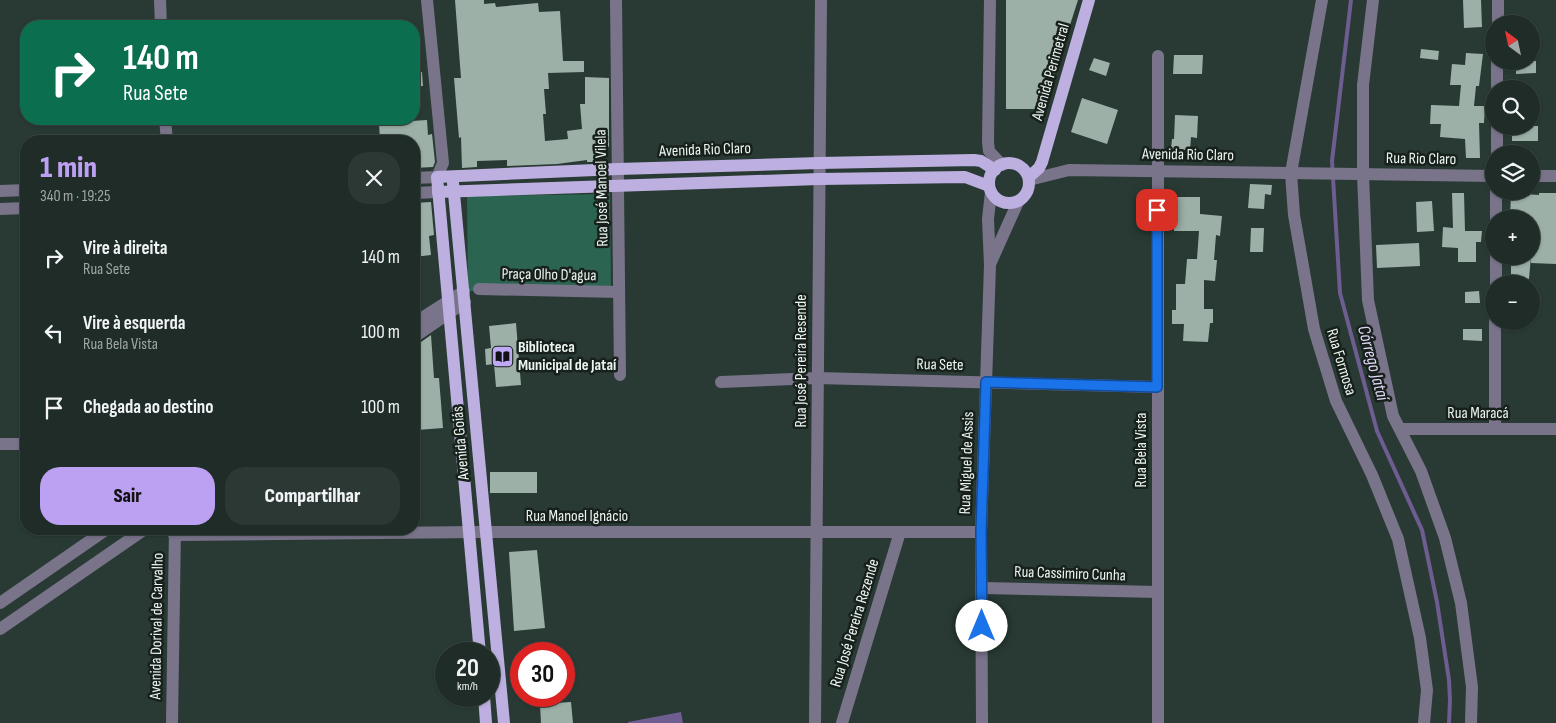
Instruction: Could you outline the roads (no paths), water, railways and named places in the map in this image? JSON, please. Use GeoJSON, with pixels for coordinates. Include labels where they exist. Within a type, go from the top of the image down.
{"type":"FeatureCollection","features":[{"type":"Feature","properties":{"kind":"main road","name":"Avenida Perimetral"},"geometry":{"type":"LineString","coordinates":[[1027,175],[1039,168],[1090,0]]}},
{"type":"Feature","properties":{"kind":"main road","name":"Avenida Rio Claro"},"geometry":{"type":"LineString","coordinates":[[437,177],[618,169],[974,160],[998,167]]}},
{"type":"Feature","properties":{"kind":"main road"},"geometry":{"type":"LineString","coordinates":[[890,162],[890,178]]}},
{"type":"Feature","properties":{"kind":"main road"},"geometry":{"type":"LineString","coordinates":[[1013,163],[1027,175],[1029,189],[1018,202],[1005,203],[999,201],[990,189],[991,176],[998,167],[1013,163]]}},
{"type":"Feature","properties":{"kind":"main road","name":"Avenida Rio Claro"},"geometry":{"type":"LineString","coordinates":[[438,192],[964,176],[990,189]]}},
{"type":"Feature","properties":{"kind":"main road","name":"Avenida Goiás"},"geometry":{"type":"LineString","coordinates":[[437,177],[479,642]]}},
{"type":"Feature","properties":{"kind":"main road","name":"Avenida Goiás"},"geometry":{"type":"LineString","coordinates":[[452,177],[504,723]]}},
{"type":"Feature","properties":{"kind":"main road"},"geometry":{"type":"LineString","coordinates":[[459,423],[475,421]]}},
{"type":"Feature","properties":{"kind":"main road"},"geometry":{"type":"LineString","coordinates":[[485,707],[486,723]]}},
{"type":"Feature","properties":{"kind":"street"},"geometry":{"type":"LineString","coordinates":[[160,0],[161,20]]}},
{"type":"Feature","properties":{"kind":"street","name":"Avenida Goiás"},"geometry":{"type":"LineString","coordinates":[[427,0],[443,163],[452,177]]}},
{"type":"Feature","properties":{"kind":"street","name":"Rua José Manoel Vilela"},"geometry":{"type":"LineString","coordinates":[[616,0],[620,375]]}},
{"type":"Feature","properties":{"kind":"street","name":"Rua José Pereira Resende"},"geometry":{"type":"LineString","coordinates":[[815,723],[821,0]]}},
{"type":"Feature","properties":{"kind":"street"},"geometry":{"type":"LineString","coordinates":[[990,0],[988,142],[989,151],[998,167]]}},
{"type":"Feature","properties":{"kind":"street","name":"Rua Formosa"},"geometry":{"type":"LineString","coordinates":[[1322,0],[1290,173],[1294,215],[1314,329],[1336,401],[1372,475],[1398,539],[1420,638],[1427,690],[1424,723]]}},
{"type":"Feature","properties":{"kind":"street"},"geometry":{"type":"LineString","coordinates":[[1373,0],[1364,85],[1363,174],[1368,300],[1393,416],[1421,471],[1445,538],[1461,603],[1472,687],[1471,723]]}},
{"type":"Feature","properties":{"kind":"street"},"geometry":{"type":"LineString","coordinates":[[1498,0],[1498,15]]}},
{"type":"Feature","properties":{"kind":"street","name":"Rua Bela Vista"},"geometry":{"type":"LineString","coordinates":[[1158,56],[1158,723]]}},
{"type":"Feature","properties":{"kind":"street","name":"Avenida Goiás"},"geometry":{"type":"LineString","coordinates":[[437,177],[443,163]]}},
{"type":"Feature","properties":{"kind":"street","name":"Avenida Rio Claro"},"geometry":{"type":"LineString","coordinates":[[1027,175],[1069,170],[1348,174]]}},
{"type":"Feature","properties":{"kind":"street","name":"Rua Rio Claro"},"geometry":{"type":"LineString","coordinates":[[1348,174],[1485,176]]}},
{"type":"Feature","properties":{"kind":"street"},"geometry":{"type":"LineString","coordinates":[[1540,176],[1556,176]]}},
{"type":"Feature","properties":{"kind":"street","name":"Avenida Rio Claro"},"geometry":{"type":"LineString","coordinates":[[420,178],[437,177]]}},
{"type":"Feature","properties":{"kind":"street","name":"Rua Miguel de Assis"},"geometry":{"type":"LineString","coordinates":[[982,723],[981,532],[990,265],[988,226],[990,189]]}},
{"type":"Feature","properties":{"kind":"street"},"geometry":{"type":"LineString","coordinates":[[0,191],[20,190]]}},
{"type":"Feature","properties":{"kind":"street","name":"Avenida Rio Claro"},"geometry":{"type":"LineString","coordinates":[[420,193],[438,192]]}},
{"type":"Feature","properties":{"kind":"street","name":"Rua Miguel de Assis"},"geometry":{"type":"LineString","coordinates":[[990,265],[1018,202]]}},
{"type":"Feature","properties":{"kind":"street"},"geometry":{"type":"LineString","coordinates":[[0,209],[20,208]]}},
{"type":"Feature","properties":{"kind":"street","name":"Praça Olho D'agua"},"geometry":{"type":"LineString","coordinates":[[479,289],[619,292]]}},
{"type":"Feature","properties":{"kind":"street"},"geometry":{"type":"LineString","coordinates":[[420,320],[464,297]]}},
{"type":"Feature","properties":{"kind":"street"},"geometry":{"type":"LineString","coordinates":[[420,332],[449,306]]}},
{"type":"Feature","properties":{"kind":"street"},"geometry":{"type":"LineString","coordinates":[[1495,330],[1495,429]]}},
{"type":"Feature","properties":{"kind":"street","name":"Rua Sete"},"geometry":{"type":"LineString","coordinates":[[721,382],[817,378],[1157,387]]}},
{"type":"Feature","properties":{"kind":"street","name":"Rua Maracá"},"geometry":{"type":"LineString","coordinates":[[1400,429],[1556,429]]}},
{"type":"Feature","properties":{"kind":"street"},"geometry":{"type":"LineString","coordinates":[[0,444],[20,444]]}},
{"type":"Feature","properties":{"kind":"street","name":"Rua Manoel Ignácio"},"geometry":{"type":"LineString","coordinates":[[420,532],[981,532]]}},
{"type":"Feature","properties":{"kind":"street","name":"Rua José Pereira Rezende"},"geometry":{"type":"LineString","coordinates":[[842,723],[900,532]]}},
{"type":"Feature","properties":{"kind":"street"},"geometry":{"type":"LineString","coordinates":[[0,603],[98,535]]}},
{"type":"Feature","properties":{"kind":"street"},"geometry":{"type":"LineString","coordinates":[[0,629],[136,535]]}},
{"type":"Feature","properties":{"kind":"street","name":"Avenida Dorival de Carvalho"},"geometry":{"type":"LineString","coordinates":[[172,723],[175,535]]}},
{"type":"Feature","properties":{"kind":"street"},"geometry":{"type":"LineString","coordinates":[[41,574],[52,593]]}},
{"type":"Feature","properties":{"kind":"street","name":"Rua Cassimiro Cunha"},"geometry":{"type":"LineString","coordinates":[[982,588],[1158,592]]}},
{"type":"Feature","properties":{"kind":"waterway","name":"Córrego Jataí"},"geometry":{"type":"LineString","coordinates":[[1351,0],[1332,161],[1340,293],[1377,431],[1422,530],[1437,602],[1449,680],[1449,723]]}},
{"type":"Feature","properties":{"kind":"place","name":"Biblioteca Municipal de Jataí"},"geometry":{"type":"Point","coordinates":[502,356]}}]}
